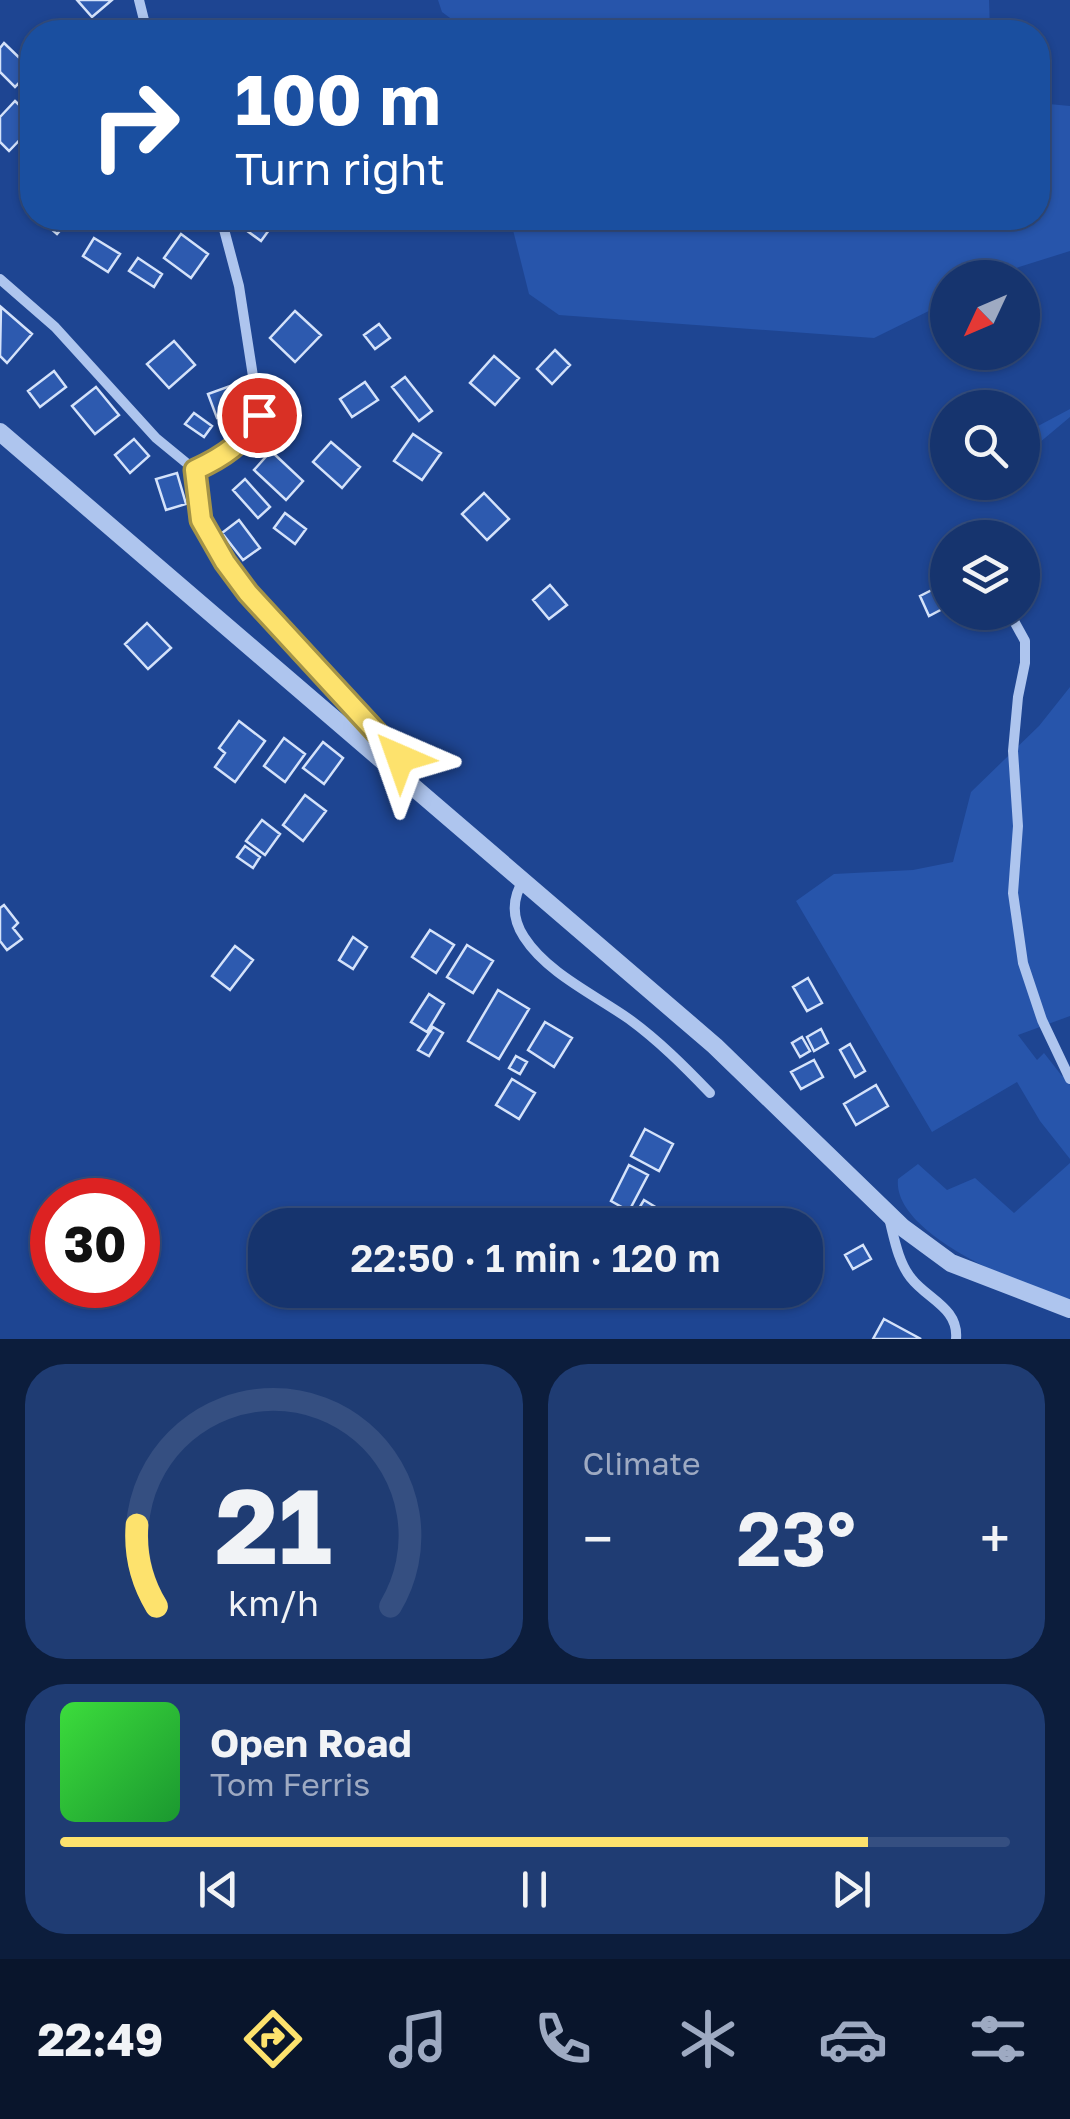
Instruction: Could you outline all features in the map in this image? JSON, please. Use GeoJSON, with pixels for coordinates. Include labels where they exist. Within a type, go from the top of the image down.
{"type":"FeatureCollection","features":[{"type":"Feature","properties":{"kind":"street"},"geometry":{"type":"LineString","coordinates":[[195,470],[223,458],[250,433],[259,415],[239,286],[224,230]]}},
{"type":"Feature","properties":{"kind":"street"},"geometry":{"type":"LineString","coordinates":[[2,284],[55,327],[156,438],[195,470],[201,520],[225,562],[248,593],[400,758],[402,778]]}},
{"type":"Feature","properties":{"kind":"street"},"geometry":{"type":"LineString","coordinates":[[0,432],[715,1046],[887,1212],[950,1263],[1070,1309]]}},
{"type":"Feature","properties":{"kind":"street"},"geometry":{"type":"LineString","coordinates":[[1018,630],[1024,641],[1025,663],[1013,751],[1018,826],[1013,893],[1022,963],[1042,1020],[1070,1078]]}},
{"type":"Feature","properties":{"kind":"street"},"geometry":{"type":"LineString","coordinates":[[524,879],[516,892],[514,908],[531,946],[568,978],[668,1048],[710,1094]]}},
{"type":"Feature","properties":{"kind":"street"},"geometry":{"type":"LineString","coordinates":[[887,1212],[905,1269],[952,1316],[956,1339]]}},
{"type":"Feature","properties":{"kind":"shaded area"},"geometry":{"type":"Polygon","coordinates":[[[438,0],[989,0],[990,20],[453,20],[442,12],[438,0]]]}},
{"type":"Feature","properties":{"kind":"shaded area"},"geometry":{"type":"Polygon","coordinates":[[[1050,104],[1070,106],[1070,251],[1040,260],[930,260],[930,310],[874,338],[559,315],[529,294],[513,230],[1050,230],[1050,104]]]}},
{"type":"Feature","properties":{"kind":"shaded area"},"geometry":{"type":"Polygon","coordinates":[[[1070,409],[1070,417],[1040,442],[1040,425],[1070,409]]]}},
{"type":"Feature","properties":{"kind":"shaded area"},"geometry":{"type":"Polygon","coordinates":[[[1070,687],[1070,1016],[1018,1035],[1037,1060],[1044,1053],[1062,1076],[1070,1076],[1070,1159],[1040,1121],[1017,1082],[932,1132],[796,901],[834,874],[913,870],[953,862],[971,792],[1039,726],[1070,687]]]}},
{"type":"Feature","properties":{"kind":"shaded area"},"geometry":{"type":"Polygon","coordinates":[[[1070,1163],[1070,1299],[994,1271],[938,1239],[916,1220],[902,1200],[898,1179],[918,1164],[947,1190],[975,1178],[1014,1213],[1070,1163]]]}},
{"type":"Feature","properties":{"kind":"building"},"geometry":{"type":"Polygon","coordinates":[[[77,0],[112,0],[92,17],[77,0]]]}},
{"type":"Feature","properties":{"kind":"building"},"geometry":{"type":"Polygon","coordinates":[[[4,43],[20,58],[20,82],[15,87],[0,72],[0,48],[4,43]]]}},
{"type":"Feature","properties":{"kind":"building"},"geometry":{"type":"Polygon","coordinates":[[[15,101],[20,106],[20,140],[9,151],[0,142],[0,117],[15,101]]]}},
{"type":"Feature","properties":{"kind":"building"},"geometry":{"type":"Polygon","coordinates":[[[246,230],[269,230],[261,241],[246,230]]]}},
{"type":"Feature","properties":{"kind":"building"},"geometry":{"type":"Polygon","coordinates":[[[181,234],[208,254],[191,278],[164,258],[181,234]]]}},
{"type":"Feature","properties":{"kind":"building"},"geometry":{"type":"Polygon","coordinates":[[[94,238],[120,254],[108,272],[83,256],[94,238]]]}},
{"type":"Feature","properties":{"kind":"building"},"geometry":{"type":"Polygon","coordinates":[[[138,258],[162,274],[154,287],[129,271],[138,258]]]}},
{"type":"Feature","properties":{"kind":"building"},"geometry":{"type":"Polygon","coordinates":[[[1,307],[32,334],[7,363],[0,356],[1,307]]]}},
{"type":"Feature","properties":{"kind":"building"},"geometry":{"type":"Polygon","coordinates":[[[295,311],[321,335],[295,362],[270,338],[295,311]]]}},
{"type":"Feature","properties":{"kind":"building"},"geometry":{"type":"Polygon","coordinates":[[[379,324],[390,338],[375,349],[364,335],[379,324]]]}},
{"type":"Feature","properties":{"kind":"building"},"geometry":{"type":"Polygon","coordinates":[[[174,341],[195,365],[169,388],[147,364],[174,341]]]}},
{"type":"Feature","properties":{"kind":"building"},"geometry":{"type":"Polygon","coordinates":[[[555,350],[570,365],[552,384],[537,369],[555,350]]]}},
{"type":"Feature","properties":{"kind":"building"},"geometry":{"type":"Polygon","coordinates":[[[494,356],[519,378],[495,405],[470,383],[494,356]]]}},
{"type":"Feature","properties":{"kind":"building"},"geometry":{"type":"Polygon","coordinates":[[[54,371],[66,387],[40,407],[28,391],[54,371]]]}},
{"type":"Feature","properties":{"kind":"building"},"geometry":{"type":"Polygon","coordinates":[[[405,377],[432,411],[419,421],[392,387],[405,377]]]}},
{"type":"Feature","properties":{"kind":"building"},"geometry":{"type":"Polygon","coordinates":[[[365,382],[378,400],[352,417],[340,399],[365,382]]]}},
{"type":"Feature","properties":{"kind":"building"},"geometry":{"type":"Polygon","coordinates":[[[230,386],[239,410],[217,418],[208,394],[230,386]]]}},
{"type":"Feature","properties":{"kind":"building"},"geometry":{"type":"Polygon","coordinates":[[[96,387],[119,415],[95,434],[72,406],[96,387]]]}},
{"type":"Feature","properties":{"kind":"building"},"geometry":{"type":"Polygon","coordinates":[[[194,413],[212,426],[204,437],[185,424],[194,413]]]}},
{"type":"Feature","properties":{"kind":"building"},"geometry":{"type":"Polygon","coordinates":[[[413,434],[441,453],[422,480],[394,461],[413,434]]]}},
{"type":"Feature","properties":{"kind":"building"},"geometry":{"type":"Polygon","coordinates":[[[134,439],[149,456],[130,473],[115,455],[134,439]]]}},
{"type":"Feature","properties":{"kind":"building"},"geometry":{"type":"Polygon","coordinates":[[[331,442],[360,467],[342,488],[313,462],[331,442]]]}},
{"type":"Feature","properties":{"kind":"building"},"geometry":{"type":"Polygon","coordinates":[[[271,451],[303,481],[286,500],[254,470],[271,451]]]}},
{"type":"Feature","properties":{"kind":"building"},"geometry":{"type":"Polygon","coordinates":[[[177,473],[186,504],[166,510],[156,479],[177,473]]]}},
{"type":"Feature","properties":{"kind":"building"},"geometry":{"type":"Polygon","coordinates":[[[245,479],[270,507],[258,518],[233,490],[245,479]]]}},
{"type":"Feature","properties":{"kind":"building"},"geometry":{"type":"Polygon","coordinates":[[[484,493],[509,519],[487,540],[462,514],[484,493]]]}},
{"type":"Feature","properties":{"kind":"building"},"geometry":{"type":"Polygon","coordinates":[[[285,513],[306,529],[295,544],[274,528],[285,513]]]}},
{"type":"Feature","properties":{"kind":"building"},"geometry":{"type":"Polygon","coordinates":[[[239,520],[260,548],[243,560],[222,533],[239,520]]]}},
{"type":"Feature","properties":{"kind":"building"},"geometry":{"type":"Polygon","coordinates":[[[550,585],[567,605],[549,619],[533,600],[550,585]]]}},
{"type":"Feature","properties":{"kind":"building"},"geometry":{"type":"Polygon","coordinates":[[[930,591],[929,616],[920,596],[930,591]]]}},
{"type":"Feature","properties":{"kind":"building"},"geometry":{"type":"Polygon","coordinates":[[[147,623],[171,648],[148,669],[125,644],[147,623]]]}},
{"type":"Feature","properties":{"kind":"building"},"geometry":{"type":"Polygon","coordinates":[[[239,721],[265,741],[235,782],[215,767],[225,753],[219,748],[239,721]]]}},
{"type":"Feature","properties":{"kind":"building"},"geometry":{"type":"Polygon","coordinates":[[[284,738],[305,754],[285,782],[264,766],[284,738]]]}},
{"type":"Feature","properties":{"kind":"building"},"geometry":{"type":"Polygon","coordinates":[[[323,742],[343,758],[324,784],[303,768],[323,742]]]}},
{"type":"Feature","properties":{"kind":"building"},"geometry":{"type":"Polygon","coordinates":[[[305,795],[326,811],[303,841],[283,825],[305,795]]]}},
{"type":"Feature","properties":{"kind":"building"},"geometry":{"type":"Polygon","coordinates":[[[262,820],[280,834],[265,855],[246,841],[262,820]]]}},
{"type":"Feature","properties":{"kind":"building"},"geometry":{"type":"Polygon","coordinates":[[[245,846],[260,857],[253,868],[237,857],[245,846]]]}},
{"type":"Feature","properties":{"kind":"building"},"geometry":{"type":"Polygon","coordinates":[[[4,905],[18,923],[13,928],[22,939],[7,950],[0,941],[0,908],[4,905]]]}},
{"type":"Feature","properties":{"kind":"building"},"geometry":{"type":"Polygon","coordinates":[[[430,930],[454,945],[436,973],[412,957],[430,930]]]}},
{"type":"Feature","properties":{"kind":"building"},"geometry":{"type":"Polygon","coordinates":[[[353,937],[367,947],[353,969],[339,960],[353,937]]]}},
{"type":"Feature","properties":{"kind":"building"},"geometry":{"type":"Polygon","coordinates":[[[467,945],[493,961],[473,993],[447,977],[467,945]]]}},
{"type":"Feature","properties":{"kind":"building"},"geometry":{"type":"Polygon","coordinates":[[[235,946],[253,960],[230,990],[212,976],[235,946]]]}},
{"type":"Feature","properties":{"kind":"building"},"geometry":{"type":"Polygon","coordinates":[[[808,978],[822,1003],[807,1011],[793,987],[808,978]]]}},
{"type":"Feature","properties":{"kind":"building"},"geometry":{"type":"Polygon","coordinates":[[[498,990],[529,1009],[499,1059],[468,1041],[498,990]]]}},
{"type":"Feature","properties":{"kind":"building"},"geometry":{"type":"Polygon","coordinates":[[[429,994],[444,1004],[427,1032],[411,1022],[429,994]]]}},
{"type":"Feature","properties":{"kind":"building"},"geometry":{"type":"Polygon","coordinates":[[[545,1022],[572,1038],[554,1067],[528,1050],[545,1022]]]}},
{"type":"Feature","properties":{"kind":"building"},"geometry":{"type":"Polygon","coordinates":[[[433,1027],[443,1033],[429,1056],[418,1050],[433,1027]]]}},
{"type":"Feature","properties":{"kind":"building"},"geometry":{"type":"Polygon","coordinates":[[[821,1029],[828,1043],[814,1051],[807,1037],[821,1029]]]}},
{"type":"Feature","properties":{"kind":"building"},"geometry":{"type":"Polygon","coordinates":[[[802,1037],[810,1051],[800,1057],[792,1043],[802,1037]]]}},
{"type":"Feature","properties":{"kind":"building"},"geometry":{"type":"Polygon","coordinates":[[[850,1044],[865,1071],[855,1077],[840,1050],[850,1044]]]}},
{"type":"Feature","properties":{"kind":"building"},"geometry":{"type":"Polygon","coordinates":[[[516,1056],[527,1062],[520,1074],[509,1068],[516,1056]]]}},
{"type":"Feature","properties":{"kind":"building"},"geometry":{"type":"Polygon","coordinates":[[[814,1060],[823,1077],[801,1089],[791,1072],[814,1060]]]}},
{"type":"Feature","properties":{"kind":"building"},"geometry":{"type":"Polygon","coordinates":[[[512,1079],[535,1093],[519,1119],[496,1105],[512,1079]]]}},
{"type":"Feature","properties":{"kind":"building"},"geometry":{"type":"Polygon","coordinates":[[[876,1085],[888,1106],[856,1125],[844,1104],[876,1085]]]}},
{"type":"Feature","properties":{"kind":"building"},"geometry":{"type":"Polygon","coordinates":[[[645,1129],[673,1144],[659,1171],[631,1156],[645,1129]]]}},
{"type":"Feature","properties":{"kind":"building"},"geometry":{"type":"Polygon","coordinates":[[[629,1165],[648,1175],[631,1208],[611,1201],[629,1165]]]}},
{"type":"Feature","properties":{"kind":"building"},"geometry":{"type":"Polygon","coordinates":[[[644,1200],[657,1208],[639,1208],[644,1200]]]}},
{"type":"Feature","properties":{"kind":"building"},"geometry":{"type":"Polygon","coordinates":[[[863,1245],[871,1259],[853,1269],[845,1255],[863,1245]]]}},
{"type":"Feature","properties":{"kind":"building"},"geometry":{"type":"Polygon","coordinates":[[[884,1319],[921,1339],[873,1339],[884,1319]]]}},
{"type":"Feature","properties":{"kind":"route"},"geometry":{"type":"LineString","coordinates":[[259,415],[250,433],[223,458],[195,470],[201,520],[248,593],[400,758]]}}]}
